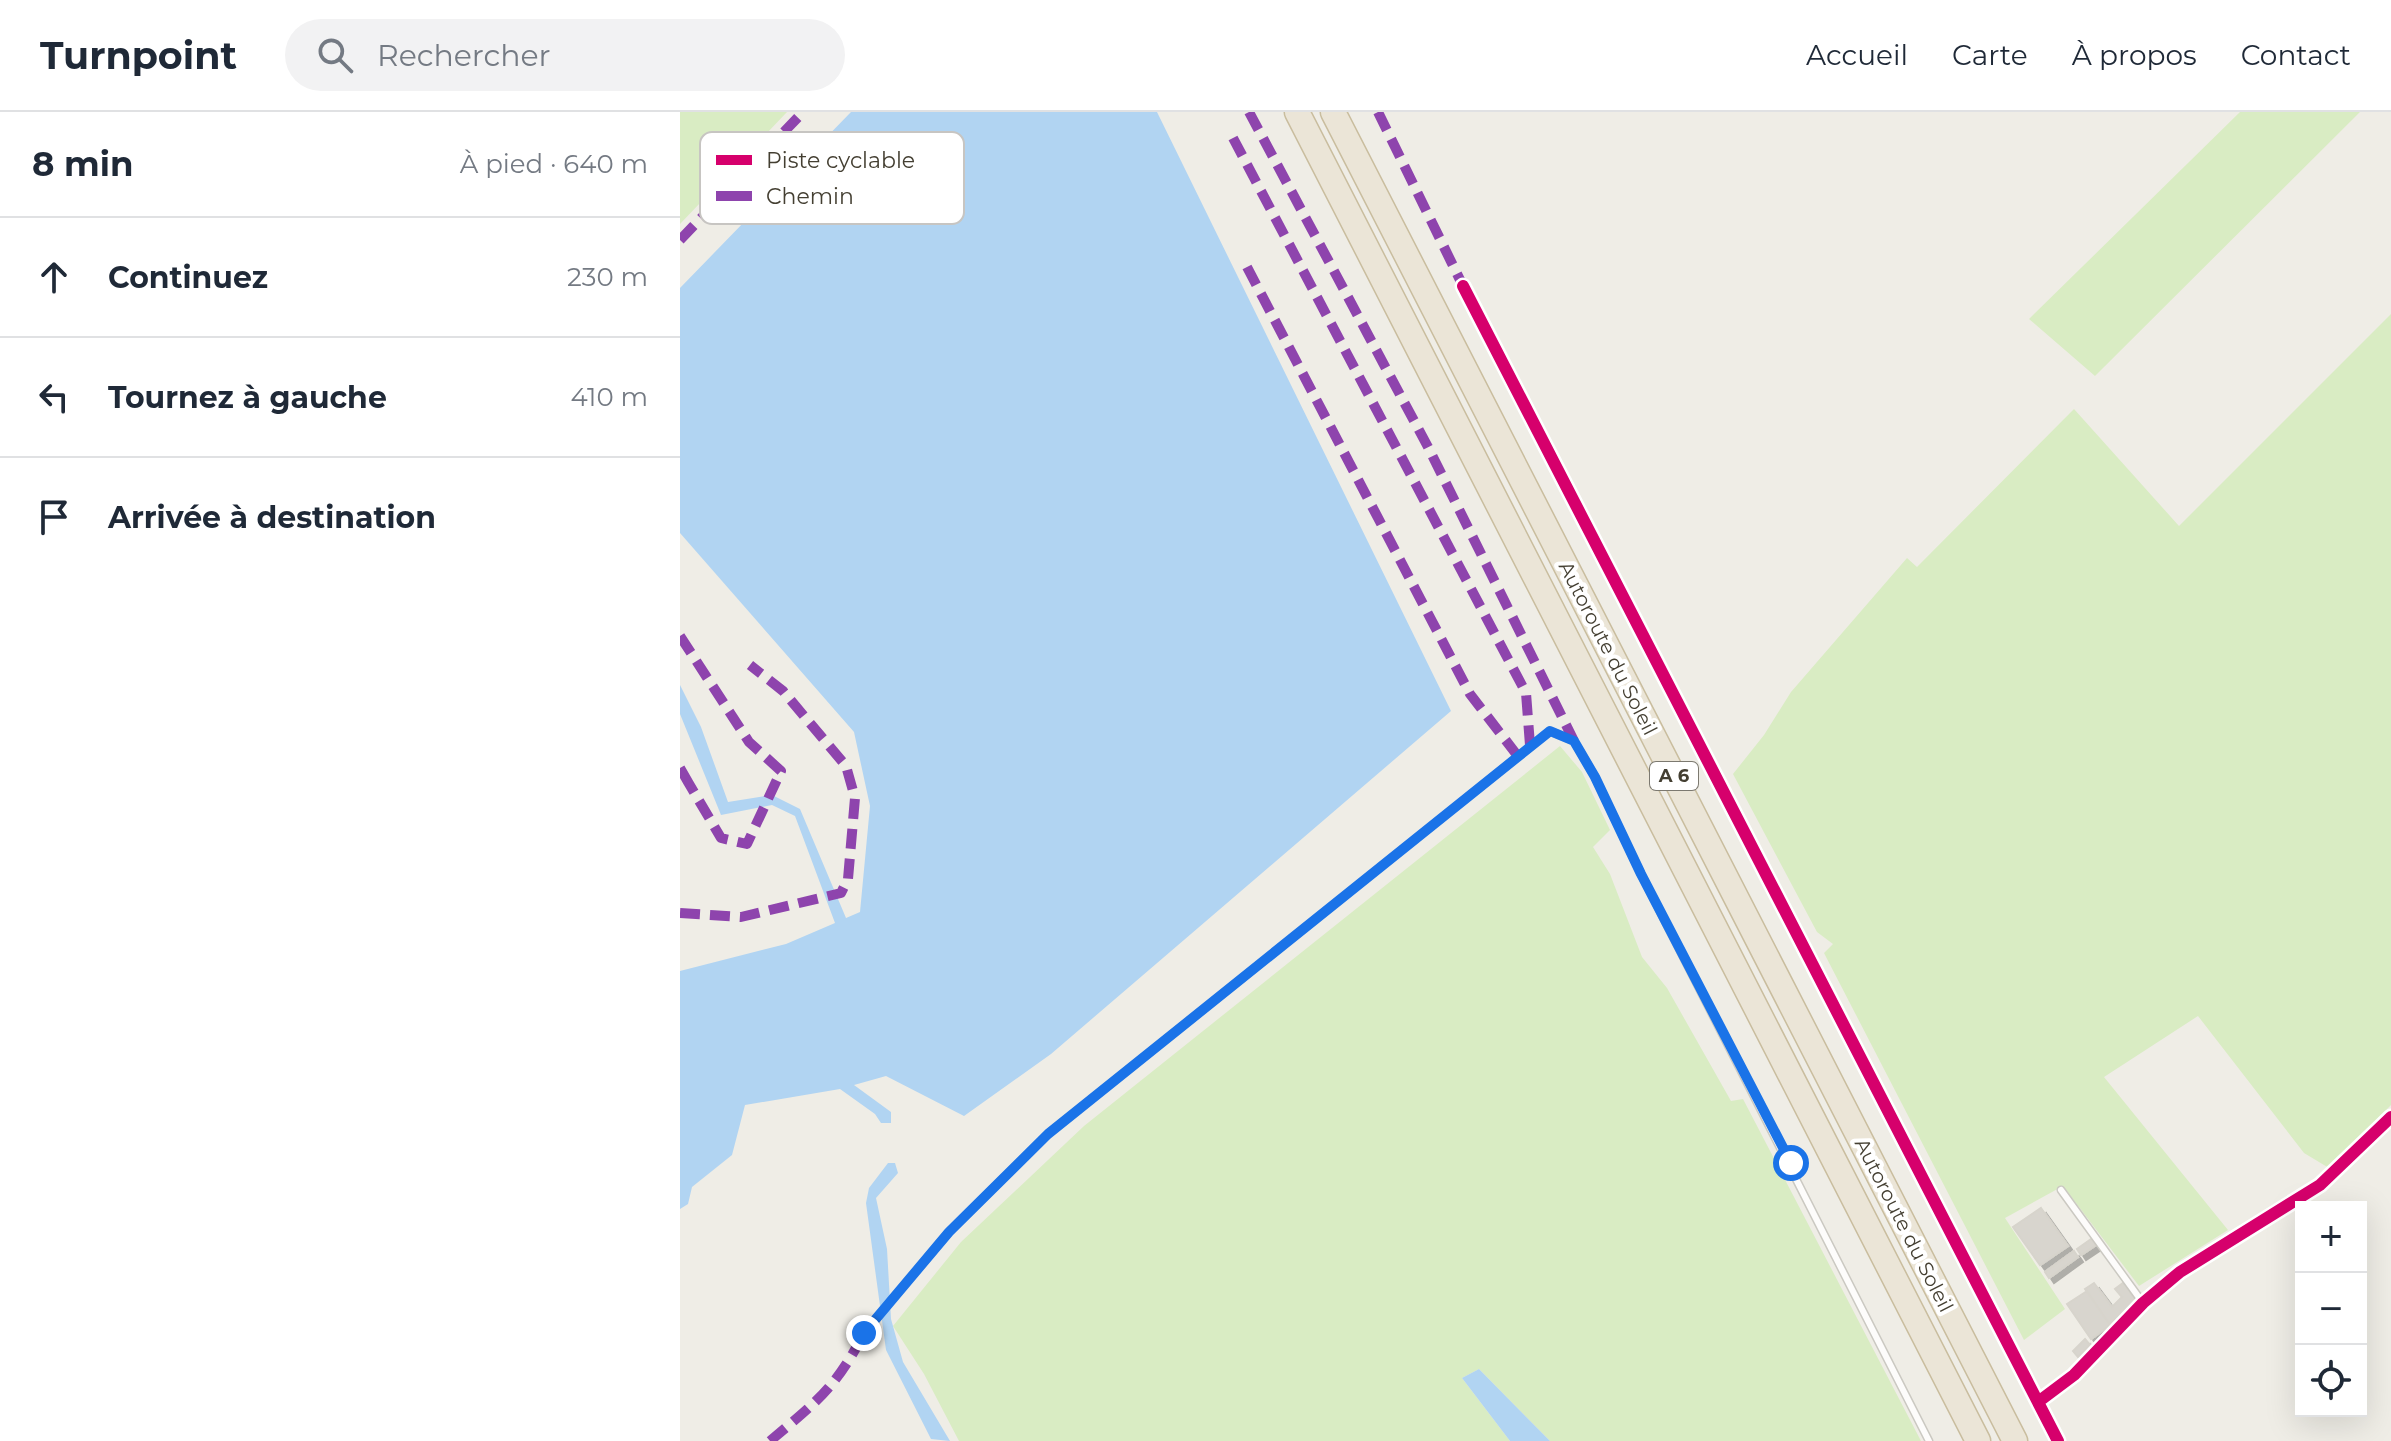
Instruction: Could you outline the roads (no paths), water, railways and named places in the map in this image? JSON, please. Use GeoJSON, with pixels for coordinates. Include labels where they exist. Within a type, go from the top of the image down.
{"type":"FeatureCollection","features":[{"type":"Feature","properties":{"kind":"highway","name":"Autoroute du Soleil"},"geometry":{"type":"LineString","coordinates":[[1297,112],[1978,1441]]}},
{"type":"Feature","properties":{"kind":"highway","name":"Autoroute du Soleil"},"geometry":{"type":"LineString","coordinates":[[1333,112],[2015,1441]]}},
{"type":"Feature","properties":{"kind":"street"},"geometry":{"type":"LineString","coordinates":[[1463,286],[2045,1398],[2058,1441]]}},
{"type":"Feature","properties":{"kind":"street"},"geometry":{"type":"LineString","coordinates":[[2045,1398],[2143,1303],[2180,1272],[2320,1185],[2391,1117]]}},
{"type":"Feature","properties":{"kind":"lane"},"geometry":{"type":"LineString","coordinates":[[864,1333],[996,1182],[1048,1134],[1550,731],[1574,741],[1595,777],[1641,874],[1929,1441]]}},
{"type":"Feature","properties":{"kind":"lane"},"geometry":{"type":"LineString","coordinates":[[2061,1190],[2143,1303]]}},
{"type":"Feature","properties":{"kind":"water"},"geometry":{"type":"Polygon","coordinates":[[[851,112],[1157,112],[1451,711],[1051,1054],[964,1116],[886,1076],[854,1085],[891,1112],[891,1123],[881,1123],[875,1114],[840,1089],[745,1105],[732,1155],[692,1187],[688,1204],[680,1209],[680,971],[786,944],[835,923],[795,816],[772,805],[721,815],[680,714],[680,685],[701,727],[728,802],[772,795],[800,809],[846,918],[860,912],[870,806],[854,732],[680,533],[680,288],[742,224],[964,224],[964,132],[832,132],[851,112]]]}},
{"type":"Feature","properties":{"kind":"water"},"geometry":{"type":"Polygon","coordinates":[[[888,1163],[895,1163],[898,1173],[876,1198],[887,1249],[891,1319],[903,1362],[950,1441],[931,1439],[886,1350],[866,1203],[869,1188],[888,1163]]]}},
{"type":"Feature","properties":{"kind":"water"},"geometry":{"type":"Polygon","coordinates":[[[1479,1369],[1550,1441],[1510,1441],[1462,1378],[1479,1369]]]}}]}
